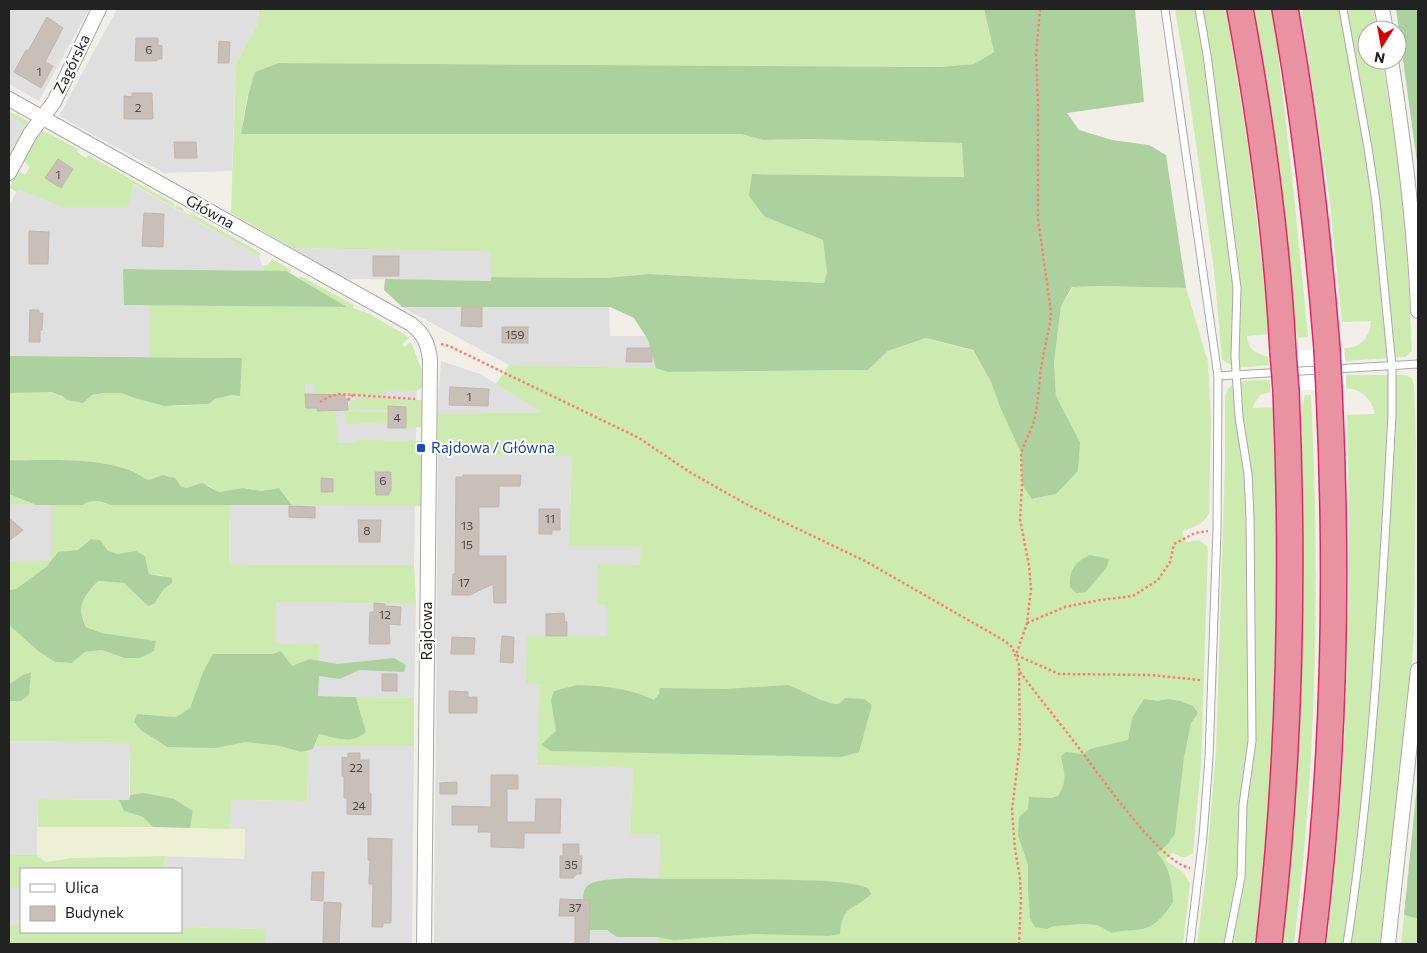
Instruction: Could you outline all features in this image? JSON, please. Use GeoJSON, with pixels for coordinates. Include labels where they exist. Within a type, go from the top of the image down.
{"type":"FeatureCollection","features":[{"type":"Feature","properties":{"kind":"highway"},"geometry":{"type":"LineString","coordinates":[[1240,9],[1257,106],[1267,180],[1286,391],[1291,558],[1289,666],[1282,810],[1269,944]]}},
{"type":"Feature","properties":{"kind":"highway"},"geometry":{"type":"LineString","coordinates":[[1285,9],[1308,155],[1319,254],[1327,349],[1333,468],[1332,700],[1326,808],[1312,944]]}},
{"type":"Feature","properties":{"kind":"street","name":"Zagórska"},"geometry":{"type":"LineString","coordinates":[[9,173],[30,134],[54,102],[99,9]]}},
{"type":"Feature","properties":{"kind":"street"},"geometry":{"type":"LineString","coordinates":[[1392,70],[1409,190],[1417,275],[1418,311]]}},
{"type":"Feature","properties":{"kind":"street","name":"Główna"},"geometry":{"type":"LineString","coordinates":[[9,98],[411,324],[423,336],[428,345]]}},
{"type":"Feature","properties":{"kind":"street","name":"Rajdowa"},"geometry":{"type":"LineString","coordinates":[[424,944],[430,359],[428,345]]}},
{"type":"Feature","properties":{"kind":"street"},"geometry":{"type":"LineString","coordinates":[[1388,944],[1418,670]]}},
{"type":"Feature","properties":{"kind":"lane"},"geometry":{"type":"LineString","coordinates":[[1165,9],[1218,376],[1217,530],[1209,757],[1190,944]]}},
{"type":"Feature","properties":{"kind":"lane"},"geometry":{"type":"LineString","coordinates":[[1199,9],[1207,55],[1237,288],[1236,375],[1239,417],[1248,474],[1252,741],[1243,805],[1241,877],[1228,944]]}},
{"type":"Feature","properties":{"kind":"lane"},"geometry":{"type":"LineString","coordinates":[[1343,9],[1376,202],[1392,366],[1392,415],[1377,670],[1358,872],[1347,944]]}},
{"type":"Feature","properties":{"kind":"lane"},"geometry":{"type":"LineString","coordinates":[[1218,376],[1418,364]]}},
{"type":"Feature","properties":{"kind":"path"},"geometry":{"type":"LineString","coordinates":[[1016,655],[1027,623],[1031,589],[1020,525],[1021,453],[1034,421],[1037,407],[1041,367],[1051,312],[1038,218],[1036,55],[1040,9]]}},
{"type":"Feature","properties":{"kind":"path"},"geometry":{"type":"LineString","coordinates":[[428,345],[449,346],[627,432],[691,473],[748,505],[865,561],[1012,647],[1020,670],[1019,759],[1012,810],[1015,849],[1020,878],[1019,944]]}},
{"type":"Feature","properties":{"kind":"path"},"geometry":{"type":"LineString","coordinates":[[320,402],[328,396],[336,394],[429,399]]}},
{"type":"Feature","properties":{"kind":"path"},"geometry":{"type":"LineString","coordinates":[[348,400],[354,394]]}},
{"type":"Feature","properties":{"kind":"path"},"geometry":{"type":"LineString","coordinates":[[1027,623],[1065,606],[1133,596],[1158,580],[1170,562],[1174,544],[1195,533],[1217,530]]}},
{"type":"Feature","properties":{"kind":"path"},"geometry":{"type":"LineString","coordinates":[[1016,655],[1059,674],[1150,675],[1212,681]]}},
{"type":"Feature","properties":{"kind":"path"},"geometry":{"type":"LineString","coordinates":[[1020,670],[1132,817],[1170,857],[1184,867],[1199,869]]}},
{"type":"Feature","properties":{"kind":"shaded area"},"geometry":{"type":"Polygon","coordinates":[[[9,9],[89,9],[39,101],[9,84],[9,9]]]}},
{"type":"Feature","properties":{"kind":"shaded area"},"geometry":{"type":"Polygon","coordinates":[[[117,9],[259,9],[258,23],[236,64],[232,171],[164,173],[59,116],[117,9]]]}},
{"type":"Feature","properties":{"kind":"shaded area"},"geometry":{"type":"Polygon","coordinates":[[[9,115],[25,124],[9,155],[9,115]]]}},
{"type":"Feature","properties":{"kind":"shaded area"},"geometry":{"type":"Polygon","coordinates":[[[48,137],[259,256],[264,271],[124,269],[124,305],[149,305],[149,357],[9,356],[9,206],[45,138],[48,137]]]}},
{"type":"Feature","properties":{"kind":"shaded area"},"geometry":{"type":"Polygon","coordinates":[[[292,248],[492,252],[491,281],[343,279],[292,248]]]}},
{"type":"Feature","properties":{"kind":"shaded area"},"geometry":{"type":"Polygon","coordinates":[[[402,307],[609,307],[610,336],[654,336],[656,368],[509,365],[402,307]]]}},
{"type":"Feature","properties":{"kind":"shaded area"},"geometry":{"type":"Polygon","coordinates":[[[304,358],[417,366],[414,565],[229,564],[230,505],[288,505],[319,411],[306,411],[304,358]]]}},
{"type":"Feature","properties":{"kind":"shaded area"},"geometry":{"type":"Polygon","coordinates":[[[441,361],[480,374],[543,412],[437,414],[441,361]]]}},
{"type":"Feature","properties":{"kind":"shaded area"},"geometry":{"type":"Polygon","coordinates":[[[438,455],[572,456],[569,546],[641,547],[641,565],[597,604],[607,604],[607,636],[526,684],[540,684],[538,765],[633,767],[630,834],[660,835],[657,944],[434,944],[438,455]]]}},
{"type":"Feature","properties":{"kind":"shaded area"},"geometry":{"type":"Polygon","coordinates":[[[9,504],[51,505],[51,562],[9,561],[9,504]]]}},
{"type":"Feature","properties":{"kind":"shaded area"},"geometry":{"type":"Polygon","coordinates":[[[276,602],[416,604],[414,698],[318,696],[276,643],[276,602]]]}},
{"type":"Feature","properties":{"kind":"shaded area"},"geometry":{"type":"Polygon","coordinates":[[[9,741],[130,743],[129,800],[38,799],[37,855],[9,854],[9,741]]]}},
{"type":"Feature","properties":{"kind":"shaded area"},"geometry":{"type":"Polygon","coordinates":[[[309,745],[414,746],[412,944],[265,944],[265,929],[182,927],[182,868],[164,868],[165,856],[244,858],[245,829],[229,829],[230,800],[307,801],[309,745]]]}},
{"type":"Feature","properties":{"kind":"shaded area"},"geometry":{"type":"Polygon","coordinates":[[[9,888],[20,888],[20,925],[9,925],[9,888]]]}},
{"type":"Feature","properties":{"kind":"green space"},"geometry":{"type":"Polygon","coordinates":[[[259,9],[984,9],[994,52],[974,64],[939,67],[279,63],[247,96],[241,134],[741,134],[763,140],[810,139],[963,143],[964,177],[752,174],[765,217],[823,240],[827,272],[824,283],[649,274],[605,278],[491,277],[491,252],[292,248],[231,213],[236,64],[258,23],[259,9]]]}},
{"type":"Feature","properties":{"kind":"green space"},"geometry":{"type":"Polygon","coordinates":[[[984,9],[1135,9],[1144,102],[1067,113],[1079,130],[1112,140],[1149,145],[1166,155],[1186,288],[1072,287],[1061,306],[1054,363],[1056,396],[1080,442],[1078,471],[1056,494],[1032,499],[1022,484],[1021,453],[991,382],[973,350],[926,338],[888,351],[868,370],[667,372],[656,368],[648,340],[634,318],[610,307],[402,307],[384,290],[385,279],[491,281],[491,277],[605,278],[649,274],[824,283],[827,272],[823,240],[765,217],[749,196],[752,174],[964,177],[962,143],[810,139],[763,140],[741,134],[241,134],[248,96],[255,72],[279,63],[939,67],[974,64],[994,52],[984,9]]]}},
{"type":"Feature","properties":{"kind":"green space"},"geometry":{"type":"Polygon","coordinates":[[[1175,9],[1226,9],[1249,152],[1270,334],[1247,336],[1249,345],[1254,351],[1269,357],[1269,365],[1238,366],[1227,363],[1222,359],[1214,270],[1175,9]]]}},
{"type":"Feature","properties":{"kind":"green space"},"geometry":{"type":"Polygon","coordinates":[[[1251,9],[1273,9],[1308,337],[1298,338],[1290,309],[1251,9]]]}},
{"type":"Feature","properties":{"kind":"green space"},"geometry":{"type":"Polygon","coordinates":[[[1301,9],[1373,9],[1375,20],[1357,20],[1357,70],[1384,70],[1405,220],[1412,351],[1405,357],[1345,361],[1344,348],[1355,346],[1364,341],[1369,332],[1371,321],[1342,322],[1330,203],[1301,9]]]}},
{"type":"Feature","properties":{"kind":"green space"},"geometry":{"type":"Polygon","coordinates":[[[1396,9],[1418,9],[1418,169],[1404,70],[1407,70],[1407,20],[1398,20],[1396,9]]]}},
{"type":"Feature","properties":{"kind":"green space"},"geometry":{"type":"Polygon","coordinates":[[[9,111],[28,121],[27,128],[9,162],[9,154],[25,125],[9,115],[9,111]]]}},
{"type":"Feature","properties":{"kind":"green space"},"geometry":{"type":"Polygon","coordinates":[[[44,131],[78,149],[77,152],[86,158],[88,155],[175,204],[174,207],[177,205],[189,215],[191,213],[261,253],[259,256],[133,184],[128,207],[62,207],[19,189],[17,192],[10,188],[10,186],[18,172],[26,174],[30,167],[22,160],[36,136],[44,131]]]}},
{"type":"Feature","properties":{"kind":"green space"},"geometry":{"type":"Polygon","coordinates":[[[272,259],[291,270],[290,273],[299,278],[301,276],[354,305],[353,308],[364,311],[409,338],[402,344],[404,347],[411,342],[421,368],[422,388],[416,391],[384,390],[383,396],[341,394],[317,402],[317,411],[388,412],[388,423],[345,424],[345,412],[336,412],[337,443],[354,443],[358,440],[422,441],[422,443],[418,443],[418,455],[422,456],[421,506],[292,505],[279,488],[261,491],[243,488],[219,492],[208,485],[186,488],[170,476],[163,475],[148,480],[133,471],[114,465],[68,460],[9,460],[9,393],[47,392],[54,393],[67,400],[105,393],[121,393],[164,406],[209,404],[215,399],[232,395],[241,358],[149,357],[149,305],[346,307],[286,271],[264,271],[262,266],[268,265],[272,259]],[[305,384],[306,408],[315,407],[315,384],[305,384]]]}},
{"type":"Feature","properties":{"kind":"green space"},"geometry":{"type":"Polygon","coordinates":[[[123,269],[286,271],[347,307],[124,305],[123,269]]]}},
{"type":"Feature","properties":{"kind":"green space"},"geometry":{"type":"Polygon","coordinates":[[[1073,287],[1186,288],[1208,362],[1211,420],[1209,513],[1201,523],[1182,531],[1186,542],[1199,540],[1207,546],[1208,551],[1201,765],[1193,853],[1184,858],[1172,853],[1165,860],[1183,872],[1190,883],[1183,944],[657,944],[660,835],[630,834],[633,768],[537,765],[540,684],[526,684],[527,636],[607,636],[607,605],[597,604],[598,564],[640,565],[641,547],[569,546],[572,456],[438,455],[437,414],[542,412],[496,384],[509,365],[656,368],[667,372],[868,370],[888,351],[926,338],[973,351],[991,382],[1021,453],[1022,484],[1033,499],[1056,494],[1080,442],[1056,396],[1054,363],[1061,306],[1073,287]]]}},
{"type":"Feature","properties":{"kind":"green space"},"geometry":{"type":"Polygon","coordinates":[[[9,356],[242,358],[240,396],[232,395],[215,399],[209,404],[164,406],[121,393],[92,395],[83,403],[67,400],[51,392],[9,393],[9,356]]]}},
{"type":"Feature","properties":{"kind":"green space"},"geometry":{"type":"Polygon","coordinates":[[[1345,375],[1403,375],[1410,377],[1414,384],[1416,444],[1414,633],[1410,690],[1394,838],[1380,944],[1327,944],[1340,812],[1347,680],[1349,548],[1347,415],[1375,414],[1374,409],[1365,396],[1356,390],[1346,388],[1345,375]]]}},
{"type":"Feature","properties":{"kind":"green space"},"geometry":{"type":"Polygon","coordinates":[[[1270,380],[1271,392],[1260,395],[1252,408],[1275,407],[1278,558],[1272,752],[1268,816],[1255,944],[1197,944],[1205,882],[1216,751],[1225,463],[1225,397],[1231,386],[1237,383],[1270,380]]]}},
{"type":"Feature","properties":{"kind":"green space"},"geometry":{"type":"Polygon","coordinates":[[[1305,395],[1311,395],[1314,464],[1316,601],[1312,739],[1302,876],[1294,944],[1278,944],[1297,429],[1305,395]]]}},
{"type":"Feature","properties":{"kind":"green space"},"geometry":{"type":"Polygon","coordinates":[[[356,396],[422,400],[421,427],[406,428],[406,407],[388,407],[388,410],[349,410],[350,400],[356,401],[356,396]]]}},
{"type":"Feature","properties":{"kind":"green space"},"geometry":{"type":"Polygon","coordinates":[[[9,460],[68,460],[113,465],[130,470],[148,480],[163,475],[175,478],[181,486],[186,488],[202,483],[219,492],[243,488],[261,491],[279,488],[292,505],[111,505],[94,501],[83,505],[36,505],[9,494],[9,460]]]}},
{"type":"Feature","properties":{"kind":"green space"},"geometry":{"type":"Polygon","coordinates":[[[9,494],[36,505],[9,504],[9,494]]]}},
{"type":"Feature","properties":{"kind":"green space"},"geometry":{"type":"Polygon","coordinates":[[[89,501],[111,505],[230,505],[229,564],[414,565],[416,604],[276,602],[276,643],[319,644],[319,661],[310,659],[292,667],[281,651],[272,654],[214,654],[203,672],[190,708],[176,717],[137,714],[142,731],[167,747],[246,742],[280,746],[301,752],[309,750],[307,801],[231,800],[229,829],[190,828],[193,811],[144,793],[130,795],[130,743],[9,741],[9,701],[21,701],[23,675],[9,684],[9,625],[38,651],[55,662],[72,663],[85,652],[102,650],[124,658],[154,651],[155,641],[102,633],[86,627],[81,607],[85,597],[98,581],[124,583],[148,606],[154,604],[164,589],[172,583],[161,575],[149,574],[145,556],[133,553],[112,553],[91,539],[78,550],[64,553],[16,589],[9,590],[9,561],[51,561],[51,505],[83,505],[89,501]]]}},
{"type":"Feature","properties":{"kind":"green space"},"geometry":{"type":"Polygon","coordinates":[[[91,539],[100,540],[108,551],[118,554],[136,551],[145,556],[149,574],[172,578],[172,583],[164,589],[154,604],[148,606],[124,583],[98,581],[88,592],[81,607],[86,627],[102,633],[156,641],[154,651],[140,658],[124,658],[102,650],[85,652],[72,663],[55,662],[38,651],[9,625],[9,590],[16,589],[47,566],[58,552],[78,550],[91,539]]]}},
{"type":"Feature","properties":{"kind":"green space"},"geometry":{"type":"Polygon","coordinates":[[[1090,555],[1109,559],[1107,567],[1086,592],[1076,593],[1070,587],[1072,571],[1080,560],[1090,555]]]}},
{"type":"Feature","properties":{"kind":"green space"},"geometry":{"type":"Polygon","coordinates":[[[281,651],[292,666],[310,659],[337,664],[394,658],[406,665],[404,672],[359,670],[340,679],[319,676],[318,696],[356,697],[366,732],[361,736],[349,739],[338,739],[319,734],[313,749],[301,752],[280,746],[246,742],[215,748],[167,747],[142,731],[134,722],[137,714],[176,717],[190,708],[203,672],[213,654],[272,654],[281,651]]]}},
{"type":"Feature","properties":{"kind":"green space"},"geometry":{"type":"Polygon","coordinates":[[[31,672],[29,695],[21,701],[9,701],[9,684],[31,672]]]}},
{"type":"Feature","properties":{"kind":"green space"},"geometry":{"type":"Polygon","coordinates":[[[577,685],[617,688],[654,700],[659,694],[660,688],[724,689],[789,685],[834,704],[839,704],[845,698],[864,699],[872,705],[859,752],[841,757],[551,751],[541,745],[556,731],[551,700],[554,691],[577,685]]]}},
{"type":"Feature","properties":{"kind":"green space"},"geometry":{"type":"Polygon","coordinates":[[[356,697],[414,698],[414,746],[315,746],[319,734],[347,740],[362,717],[356,697]]]}},
{"type":"Feature","properties":{"kind":"green space"},"geometry":{"type":"Polygon","coordinates":[[[1144,699],[1180,701],[1193,706],[1198,713],[1191,723],[1184,757],[1175,834],[1168,844],[1157,853],[1165,864],[1170,876],[1173,902],[1158,921],[1143,929],[1112,933],[1097,925],[1054,926],[1047,929],[1035,927],[1030,918],[1028,865],[1018,835],[1019,817],[1028,809],[1029,797],[1051,798],[1058,796],[1064,781],[1061,756],[1066,752],[1083,754],[1090,749],[1128,740],[1132,718],[1144,699]]]}},
{"type":"Feature","properties":{"kind":"green space"},"geometry":{"type":"Polygon","coordinates":[[[1418,775],[1418,919],[1404,915],[1418,775]]]}},
{"type":"Feature","properties":{"kind":"green space"},"geometry":{"type":"Polygon","coordinates":[[[144,793],[174,799],[193,811],[190,828],[153,827],[143,817],[124,811],[119,800],[129,800],[130,795],[144,793]]]}},
{"type":"Feature","properties":{"kind":"green space"},"geometry":{"type":"Polygon","coordinates":[[[38,799],[119,800],[124,811],[143,817],[153,827],[38,827],[38,799]]]}},
{"type":"Feature","properties":{"kind":"green space"},"geometry":{"type":"Polygon","coordinates":[[[38,827],[245,829],[244,859],[165,856],[72,858],[46,862],[37,855],[38,827]]]}},
{"type":"Feature","properties":{"kind":"green space"},"geometry":{"type":"Polygon","coordinates":[[[9,854],[37,855],[46,862],[72,858],[165,856],[164,868],[20,868],[20,888],[9,888],[9,854]]]}},
{"type":"Feature","properties":{"kind":"green space"},"geometry":{"type":"Polygon","coordinates":[[[629,878],[832,881],[868,888],[871,894],[846,913],[841,924],[840,934],[829,936],[754,934],[674,940],[656,937],[617,937],[607,930],[588,930],[583,902],[586,887],[601,881],[629,878]]]}},
{"type":"Feature","properties":{"kind":"green space"},"geometry":{"type":"Polygon","coordinates":[[[1404,915],[1418,919],[1418,944],[1401,944],[1404,915]]]}},
{"type":"Feature","properties":{"kind":"green space"},"geometry":{"type":"Polygon","coordinates":[[[9,925],[20,925],[20,933],[182,933],[182,927],[265,929],[265,944],[9,944],[9,925]]]}},
{"type":"Feature","properties":{"kind":"pier"},"geometry":{"type":"Polygon","coordinates":[[[1344,348],[1346,388],[1271,392],[1268,352],[1344,348]]]}},
{"type":"Feature","properties":{"kind":"building"},"geometry":{"type":"Polygon","coordinates":[[[47,17],[63,28],[45,62],[53,66],[41,88],[14,72],[47,17]]]}},
{"type":"Feature","properties":{"kind":"building"},"geometry":{"type":"Polygon","coordinates":[[[136,38],[158,38],[158,45],[162,46],[162,59],[157,59],[157,61],[135,61],[136,38]]]}},
{"type":"Feature","properties":{"kind":"building"},"geometry":{"type":"Polygon","coordinates":[[[219,41],[230,42],[229,63],[218,63],[219,41]]]}},
{"type":"Feature","properties":{"kind":"building"},"geometry":{"type":"Polygon","coordinates":[[[132,93],[152,93],[153,119],[124,119],[124,96],[132,97],[132,93]]]}},
{"type":"Feature","properties":{"kind":"building"},"geometry":{"type":"Polygon","coordinates":[[[174,142],[196,142],[197,158],[175,158],[174,142]]]}},
{"type":"Feature","properties":{"kind":"building"},"geometry":{"type":"Polygon","coordinates":[[[58,159],[73,169],[61,188],[45,178],[58,159]]]}},
{"type":"Feature","properties":{"kind":"building"},"geometry":{"type":"Polygon","coordinates":[[[144,213],[164,214],[163,247],[142,246],[144,213]]]}},
{"type":"Feature","properties":{"kind":"building"},"geometry":{"type":"Polygon","coordinates":[[[29,231],[49,232],[48,264],[29,264],[29,231]]]}},
{"type":"Feature","properties":{"kind":"building"},"geometry":{"type":"Polygon","coordinates":[[[373,256],[399,256],[399,276],[373,276],[373,256]]]}},
{"type":"Feature","properties":{"kind":"building"},"geometry":{"type":"Polygon","coordinates":[[[462,307],[482,307],[482,327],[461,326],[462,307]]]}},
{"type":"Feature","properties":{"kind":"building"},"geometry":{"type":"Polygon","coordinates":[[[30,310],[39,310],[39,313],[43,313],[40,342],[29,342],[30,310]]]}},
{"type":"Feature","properties":{"kind":"building"},"geometry":{"type":"Polygon","coordinates":[[[502,327],[528,327],[528,343],[502,343],[502,327]]]}},
{"type":"Feature","properties":{"kind":"building"},"geometry":{"type":"Polygon","coordinates":[[[627,348],[652,348],[652,362],[626,362],[627,348]]]}},
{"type":"Feature","properties":{"kind":"building"},"geometry":{"type":"Polygon","coordinates":[[[450,387],[489,389],[488,406],[449,405],[450,387]]]}},
{"type":"Feature","properties":{"kind":"building"},"geometry":{"type":"Polygon","coordinates":[[[305,394],[345,395],[348,410],[317,411],[317,408],[306,408],[305,394]]]}},
{"type":"Feature","properties":{"kind":"building"},"geometry":{"type":"Polygon","coordinates":[[[388,406],[406,407],[406,428],[388,428],[388,406]]]}},
{"type":"Feature","properties":{"kind":"building"},"geometry":{"type":"Polygon","coordinates":[[[375,472],[391,472],[391,491],[389,491],[389,495],[376,495],[375,472]]]}},
{"type":"Feature","properties":{"kind":"building"},"geometry":{"type":"Polygon","coordinates":[[[463,475],[521,475],[520,486],[499,486],[499,507],[479,507],[479,556],[506,556],[506,603],[494,603],[493,584],[470,595],[452,595],[453,574],[455,574],[456,477],[463,477],[463,475]]]}},
{"type":"Feature","properties":{"kind":"building"},"geometry":{"type":"Polygon","coordinates":[[[321,478],[333,479],[333,492],[321,492],[321,478]]]}},
{"type":"Feature","properties":{"kind":"building"},"geometry":{"type":"Polygon","coordinates":[[[289,506],[315,507],[315,518],[289,517],[289,506]]]}},
{"type":"Feature","properties":{"kind":"building"},"geometry":{"type":"Polygon","coordinates":[[[539,509],[560,509],[560,530],[552,530],[552,534],[539,534],[539,509]]]}},
{"type":"Feature","properties":{"kind":"building"},"geometry":{"type":"Polygon","coordinates":[[[9,518],[23,530],[9,541],[9,518]]]}},
{"type":"Feature","properties":{"kind":"building"},"geometry":{"type":"Polygon","coordinates":[[[358,520],[381,520],[380,542],[359,542],[358,520]]]}},
{"type":"Feature","properties":{"kind":"building"},"geometry":{"type":"Polygon","coordinates":[[[374,603],[401,607],[400,625],[389,624],[390,644],[369,644],[370,612],[374,612],[374,603]]]}},
{"type":"Feature","properties":{"kind":"building"},"geometry":{"type":"Polygon","coordinates":[[[564,613],[565,622],[567,622],[567,636],[546,636],[546,614],[564,613]]]}},
{"type":"Feature","properties":{"kind":"building"},"geometry":{"type":"Polygon","coordinates":[[[502,636],[514,637],[513,663],[500,662],[502,636]]]}},
{"type":"Feature","properties":{"kind":"building"},"geometry":{"type":"Polygon","coordinates":[[[452,637],[475,638],[474,654],[451,654],[452,637]]]}},
{"type":"Feature","properties":{"kind":"building"},"geometry":{"type":"Polygon","coordinates":[[[382,674],[397,674],[397,691],[382,691],[382,674]]]}},
{"type":"Feature","properties":{"kind":"building"},"geometry":{"type":"Polygon","coordinates":[[[449,691],[468,692],[468,697],[477,697],[477,713],[449,713],[449,691]]]}},
{"type":"Feature","properties":{"kind":"building"},"geometry":{"type":"Polygon","coordinates":[[[348,753],[360,753],[360,760],[369,760],[371,815],[347,814],[347,798],[344,798],[344,776],[342,776],[342,757],[348,758],[348,753]]]}},
{"type":"Feature","properties":{"kind":"building"},"geometry":{"type":"Polygon","coordinates":[[[491,775],[518,775],[518,789],[507,789],[508,822],[535,822],[536,799],[561,799],[560,833],[524,833],[524,848],[491,847],[491,832],[478,832],[479,825],[452,825],[452,806],[491,807],[491,775]]]}},
{"type":"Feature","properties":{"kind":"building"},"geometry":{"type":"Polygon","coordinates":[[[457,782],[457,794],[440,794],[440,783],[457,782]]]}},
{"type":"Feature","properties":{"kind":"building"},"geometry":{"type":"Polygon","coordinates":[[[368,838],[392,839],[391,923],[383,923],[383,927],[372,927],[373,884],[369,884],[370,860],[368,860],[368,838]]]}},
{"type":"Feature","properties":{"kind":"building"},"geometry":{"type":"Polygon","coordinates":[[[563,844],[579,844],[579,856],[582,856],[581,874],[577,874],[573,878],[560,878],[560,856],[563,856],[563,844]]]}},
{"type":"Feature","properties":{"kind":"building"},"geometry":{"type":"Polygon","coordinates":[[[312,872],[324,872],[323,901],[311,900],[312,872]]]}},
{"type":"Feature","properties":{"kind":"building"},"geometry":{"type":"Polygon","coordinates":[[[560,899],[590,900],[589,944],[575,944],[575,916],[559,916],[560,899]]]}},
{"type":"Feature","properties":{"kind":"building"},"geometry":{"type":"Polygon","coordinates":[[[324,902],[341,903],[339,944],[323,944],[324,902]]]}},
{"type":"Feature","properties":{"kind":"place","name":"Rajdowa / Główna"},"geometry":{"type":"Point","coordinates":[421,448]}}]}
